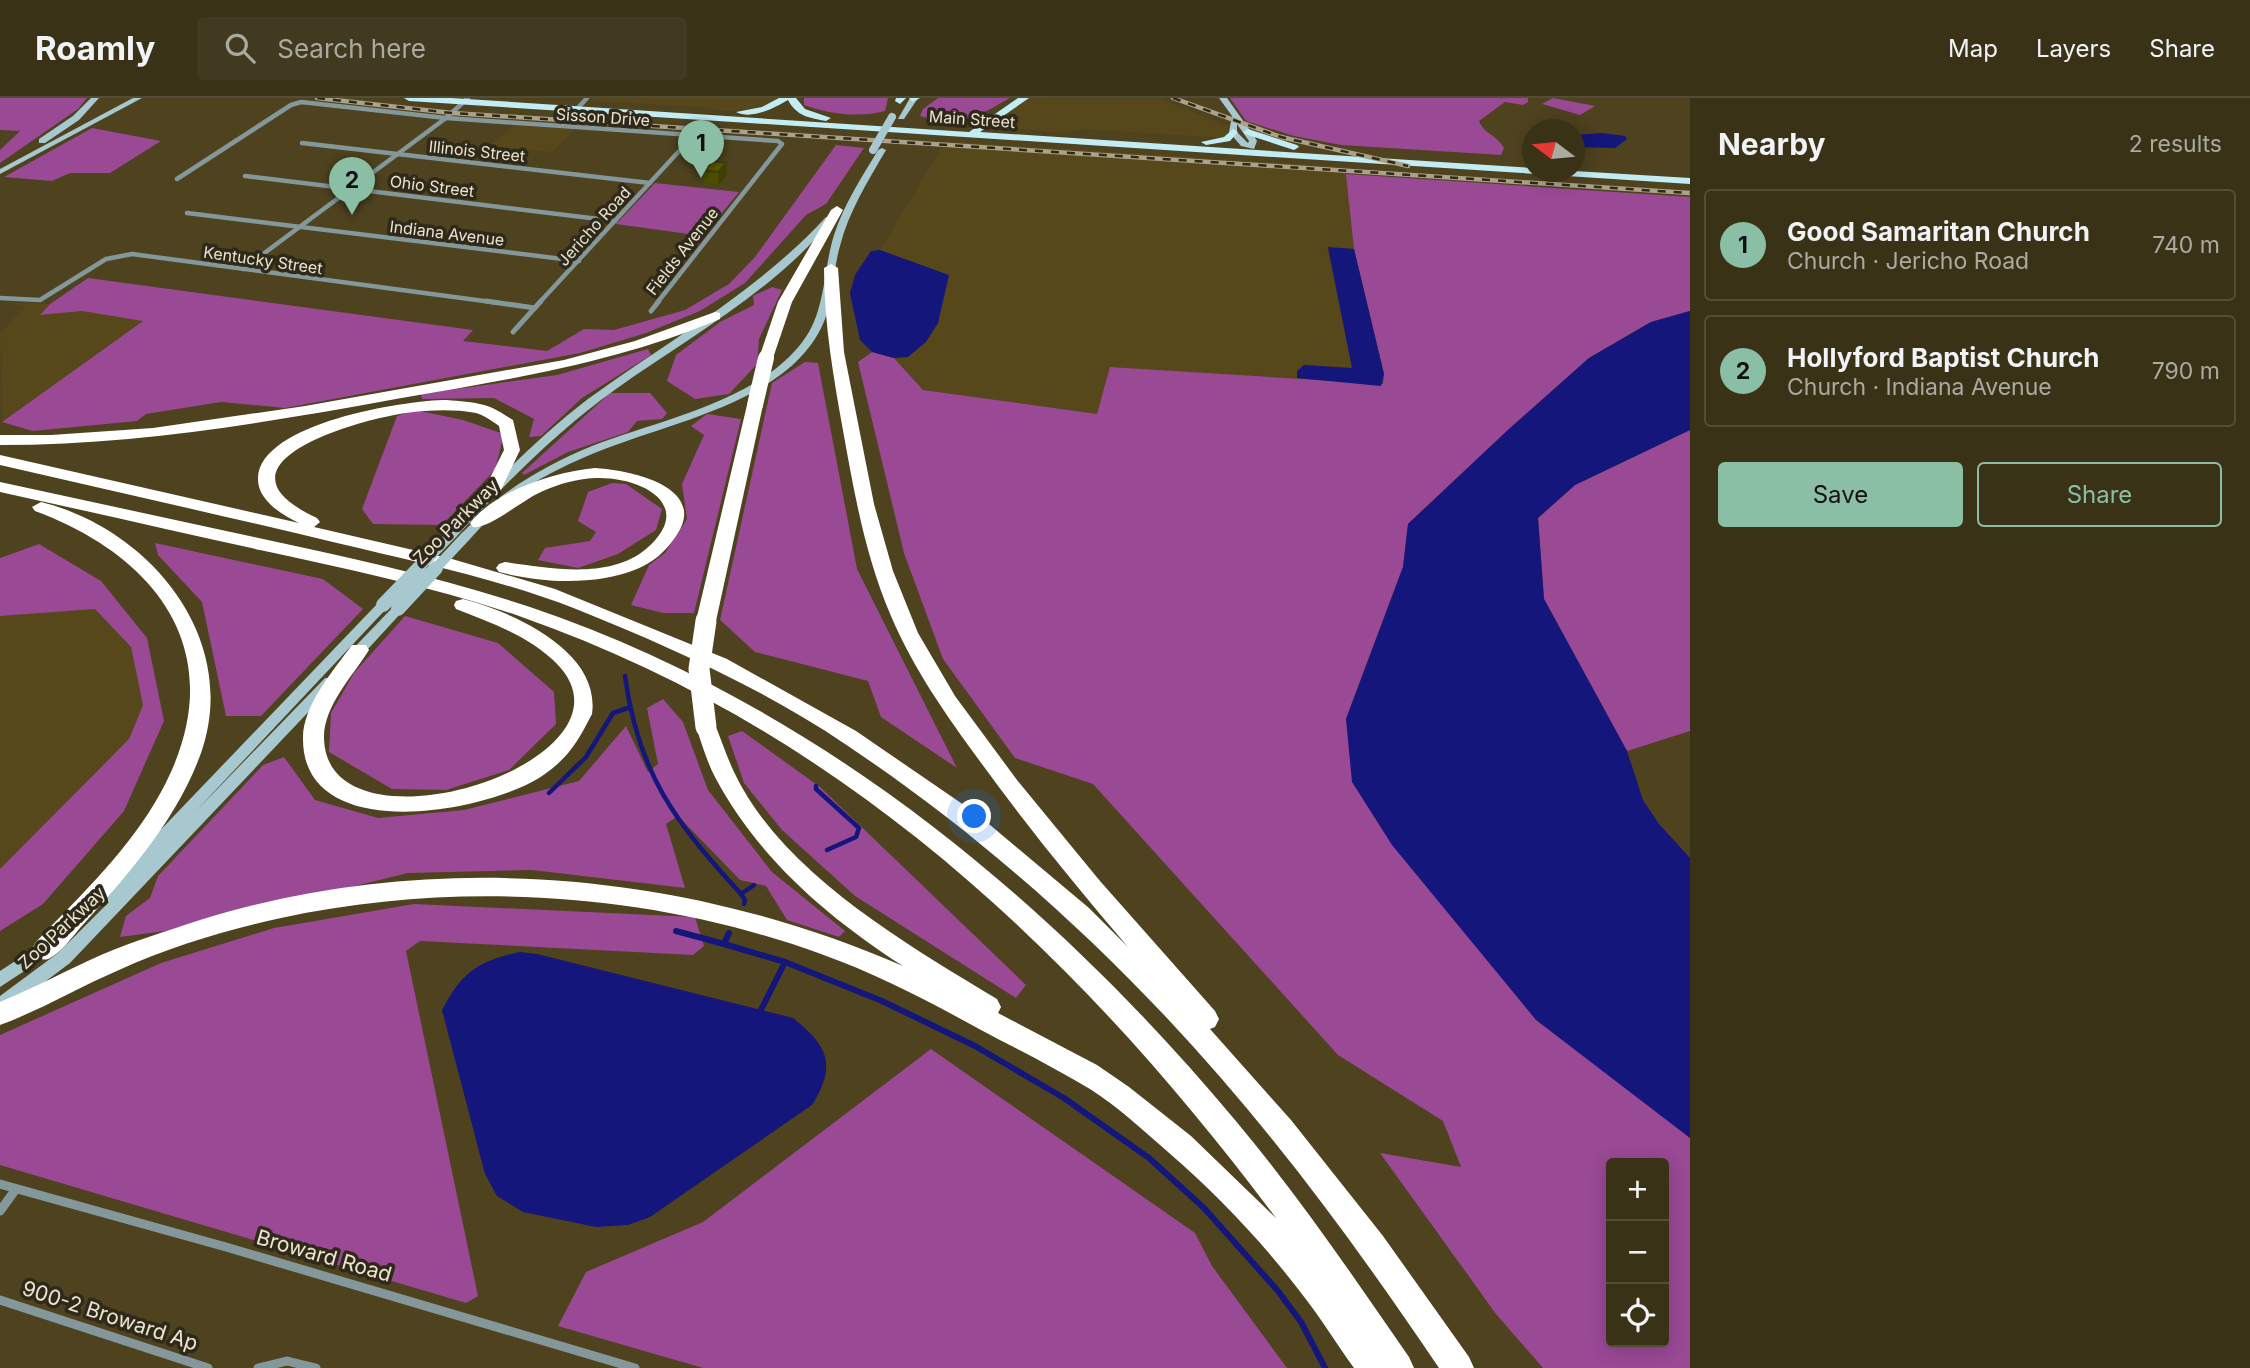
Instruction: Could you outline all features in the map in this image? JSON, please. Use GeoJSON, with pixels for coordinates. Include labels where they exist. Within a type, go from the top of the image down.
{"type":"FeatureCollection","features":[{"type":"Feature","properties":{"kind":"highway"},"geometry":{"type":"LineString","coordinates":[[837,210],[785,302],[766,358],[706,621],[699,669],[706,727],[722,769],[738,799],[762,831],[834,902],[897,951],[1100,1081],[1168,1135],[1243,1205],[1317,1289],[1373,1368]]}},
{"type":"Feature","properties":{"kind":"highway"},"geometry":{"type":"LineString","coordinates":[[831,268],[831,300],[844,395],[861,485],[889,588],[900,617],[932,677],[1014,793],[1211,1025],[1286,1132],[1377,1250],[1458,1368]]}},
{"type":"Feature","properties":{"kind":"highway"},"geometry":{"type":"LineString","coordinates":[[0,440],[68,440],[141,435],[338,405],[600,357],[672,335],[715,316]]}},
{"type":"Feature","properties":{"kind":"highway"},"geometry":{"type":"LineString","coordinates":[[359,650],[323,704],[313,739],[313,751],[324,777],[335,788],[363,800],[417,804],[443,802],[501,788],[540,769],[570,740],[581,719],[583,695],[574,673],[565,661],[545,645],[500,620],[302,519],[279,505],[267,491],[266,481],[277,457],[296,441],[312,433],[367,414],[427,405],[469,406],[503,419],[514,436],[508,465],[493,490]]}},
{"type":"Feature","properties":{"kind":"highway"},"geometry":{"type":"LineString","coordinates":[[0,460],[376,558],[454,589],[604,641],[734,703],[808,746],[933,834],[1050,936],[1119,1005],[1253,1162],[1310,1239],[1398,1368]]}},
{"type":"Feature","properties":{"kind":"highway"},"geometry":{"type":"LineString","coordinates":[[0,489],[376,558],[425,558],[559,575],[615,570],[651,554],[662,544],[675,522],[675,512],[665,494],[645,481],[617,474],[591,474],[563,478],[537,487],[504,504],[479,523]]}},
{"type":"Feature","properties":{"kind":"highway"},"geometry":{"type":"LineString","coordinates":[[0,489],[84,524],[127,551],[144,566],[165,589],[184,620],[195,649],[201,682],[199,720],[194,742],[167,804],[125,862],[44,950]]}},
{"type":"Feature","properties":{"kind":"highway"},"geometry":{"type":"LineString","coordinates":[[425,558],[544,591],[657,634],[787,698],[891,762],[996,841],[1103,935],[1193,1026],[1286,1132]]}},
{"type":"Feature","properties":{"kind":"highway"},"geometry":{"type":"LineString","coordinates":[[0,1014],[115,960],[205,929],[280,909],[400,891],[527,888],[633,898],[722,914],[827,946],[925,989],[1100,1081]]}},
{"type":"Feature","properties":{"kind":"main road"},"geometry":{"type":"LineString","coordinates":[[0,172],[76,118],[96,98]]}},
{"type":"Feature","properties":{"kind":"main road"},"geometry":{"type":"LineString","coordinates":[[0,172],[138,98]]}},
{"type":"Feature","properties":{"kind":"main road","name":"Main Street"},"geometry":{"type":"LineString","coordinates":[[409,98],[581,104],[773,120],[1251,147],[1522,168]]}},
{"type":"Feature","properties":{"kind":"main road","name":"Main Street"},"geometry":{"type":"LineString","coordinates":[[474,98],[714,113],[773,120],[937,127],[1231,152],[1522,168]]}},
{"type":"Feature","properties":{"kind":"main road"},"geometry":{"type":"LineString","coordinates":[[714,113],[764,109],[787,98]]}},
{"type":"Feature","properties":{"kind":"main road"},"geometry":{"type":"LineString","coordinates":[[773,120],[787,98]]}},
{"type":"Feature","properties":{"kind":"main road"},"geometry":{"type":"LineString","coordinates":[[773,120],[793,98]]}},
{"type":"Feature","properties":{"kind":"main road"},"geometry":{"type":"LineString","coordinates":[[793,98],[795,106],[803,112],[842,121]]}},
{"type":"Feature","properties":{"kind":"main road","name":"Zoo Parkway"},"geometry":{"type":"LineString","coordinates":[[0,1006],[40,977],[92,931],[359,650],[452,534],[493,490],[570,418],[782,268],[813,239],[837,210],[897,117],[914,98]]}},
{"type":"Feature","properties":{"kind":"main road"},"geometry":{"type":"LineString","coordinates":[[973,132],[1024,98]]}},
{"type":"Feature","properties":{"kind":"main road"},"geometry":{"type":"LineString","coordinates":[[1223,98],[1234,118],[1248,132],[1253,141],[1251,147]]}},
{"type":"Feature","properties":{"kind":"main road","name":"Zoo Parkway"},"geometry":{"type":"LineString","coordinates":[[897,117],[902,99]]}},
{"type":"Feature","properties":{"kind":"main road"},"geometry":{"type":"LineString","coordinates":[[1184,143],[1227,139],[1233,132],[1234,118]]}},
{"type":"Feature","properties":{"kind":"main road"},"geometry":{"type":"LineString","coordinates":[[937,127],[990,120]]}},
{"type":"Feature","properties":{"kind":"main road"},"geometry":{"type":"LineString","coordinates":[[1233,132],[1244,144],[1277,155]]}},
{"type":"Feature","properties":{"kind":"main road"},"geometry":{"type":"LineString","coordinates":[[1248,132],[1285,145],[1329,152]]}},
{"type":"Feature","properties":{"kind":"main road"},"geometry":{"type":"LineString","coordinates":[[1231,152],[1251,147]]}},
{"type":"Feature","properties":{"kind":"main road","name":"Zoo Parkway"},"geometry":{"type":"LineString","coordinates":[[0,979],[44,950],[103,900],[391,607],[514,491],[559,465],[726,401],[779,371],[801,351],[817,330],[825,309],[841,225],[877,150]]}},
{"type":"Feature","properties":{"kind":"main road"},"geometry":{"type":"LineString","coordinates":[[1585,169],[1690,175]]}},
{"type":"Feature","properties":{"kind":"main road"},"geometry":{"type":"LineString","coordinates":[[1585,175],[1690,181]]}},
{"type":"Feature","properties":{"kind":"street"},"geometry":{"type":"LineString","coordinates":[[243,269],[446,118],[466,100]]}},
{"type":"Feature","properties":{"kind":"street","name":"Sisson Drive"},"geometry":{"type":"LineString","coordinates":[[177,179],[288,107],[301,102],[446,118],[778,141]]}},
{"type":"Feature","properties":{"kind":"street","name":"Jericho Road"},"geometry":{"type":"LineString","coordinates":[[513,332],[693,136]]}},
{"type":"Feature","properties":{"kind":"street","name":"Fields Avenue"},"geometry":{"type":"LineString","coordinates":[[651,311],[782,144],[778,141]]}},
{"type":"Feature","properties":{"kind":"street","name":"Illinois Street"},"geometry":{"type":"LineString","coordinates":[[302,143],[650,183]]}},
{"type":"Feature","properties":{"kind":"street","name":"Ohio Street"},"geometry":{"type":"LineString","coordinates":[[245,176],[615,221]]}},
{"type":"Feature","properties":{"kind":"street","name":"Indiana Avenue"},"geometry":{"type":"LineString","coordinates":[[187,214],[579,261]]}},
{"type":"Feature","properties":{"kind":"street","name":"Kentucky Street"},"geometry":{"type":"LineString","coordinates":[[0,298],[40,300],[106,260],[122,255],[535,308]]}},
{"type":"Feature","properties":{"kind":"street","name":"Broward Road"},"geometry":{"type":"LineString","coordinates":[[0,1184],[226,1247],[635,1368]]}},
{"type":"Feature","properties":{"kind":"street"},"geometry":{"type":"LineString","coordinates":[[0,1211],[16,1189]]}},
{"type":"Feature","properties":{"kind":"street","name":"900-2 Broward Ap"},"geometry":{"type":"LineString","coordinates":[[0,1300],[208,1368]]}},
{"type":"Feature","properties":{"kind":"street"},"geometry":{"type":"LineString","coordinates":[[258,1368],[276,1360],[316,1368]]}},
{"type":"Feature","properties":{"kind":"shaded area"},"geometry":{"type":"Polygon","coordinates":[[[0,98],[87,98],[78,109],[0,163],[0,150],[20,131],[0,130],[0,98]]]}},
{"type":"Feature","properties":{"kind":"shaded area"},"geometry":{"type":"Polygon","coordinates":[[[594,98],[781,98],[756,109],[726,111],[704,107],[589,101],[594,98]]]}},
{"type":"Feature","properties":{"kind":"shaded area"},"geometry":{"type":"Polygon","coordinates":[[[804,98],[888,98],[885,111],[855,115],[833,113],[804,105],[804,98]]]}},
{"type":"Feature","properties":{"kind":"shaded area"},"geometry":{"type":"Polygon","coordinates":[[[938,98],[1010,98],[967,119],[945,121],[920,116],[923,109],[938,98]]]}},
{"type":"Feature","properties":{"kind":"shaded area"},"geometry":{"type":"Polygon","coordinates":[[[1027,98],[1159,99],[1228,126],[1228,135],[1224,138],[1083,129],[1065,133],[987,126],[1027,98]]]}},
{"type":"Feature","properties":{"kind":"shaded area"},"geometry":{"type":"Polygon","coordinates":[[[1230,98],[1528,98],[1528,102],[1523,105],[1505,102],[1479,121],[1504,148],[1501,155],[1341,145],[1294,136],[1246,121],[1230,98]]]}},
{"type":"Feature","properties":{"kind":"shaded area"},"geometry":{"type":"Polygon","coordinates":[[[1553,98],[1595,106],[1580,115],[1542,104],[1553,98]]]}},
{"type":"Feature","properties":{"kind":"shaded area"},"geometry":{"type":"Polygon","coordinates":[[[518,122],[578,127],[552,152],[489,146],[518,122]]]}},
{"type":"Feature","properties":{"kind":"shaded area"},"geometry":{"type":"Polygon","coordinates":[[[92,128],[161,141],[110,173],[70,173],[52,181],[4,177],[92,128]]]}},
{"type":"Feature","properties":{"kind":"shaded area"},"geometry":{"type":"Polygon","coordinates":[[[1602,133],[1625,136],[1627,139],[1615,148],[1585,147],[1585,134],[1602,133]]]}},
{"type":"Feature","properties":{"kind":"shaded area"},"geometry":{"type":"Polygon","coordinates":[[[945,141],[1346,167],[1354,249],[1327,248],[1352,368],[1304,365],[1297,371],[1297,378],[1110,367],[1098,414],[923,390],[894,358],[908,357],[926,342],[938,323],[880,250],[945,141]]]}},
{"type":"Feature","properties":{"kind":"shaded area"},"geometry":{"type":"Polygon","coordinates":[[[836,145],[864,148],[826,204],[806,215],[745,283],[700,311],[646,333],[580,353],[285,408],[221,402],[146,414],[137,421],[33,431],[2,422],[143,321],[82,311],[40,315],[50,304],[88,278],[473,330],[463,341],[547,351],[584,329],[614,330],[685,310],[729,284],[755,257],[836,145]]]}},
{"type":"Feature","properties":{"kind":"shaded area"},"geometry":{"type":"Polygon","coordinates":[[[1346,174],[1690,197],[1690,311],[1651,322],[1589,358],[1408,524],[1403,567],[1346,719],[1690,1138],[1690,1368],[1543,1368],[1496,1314],[1380,1153],[1461,1167],[1443,1121],[1338,1055],[1093,784],[1015,758],[943,659],[904,553],[858,362],[872,352],[894,358],[923,390],[1097,414],[1110,367],[1383,384],[1384,374],[1354,249],[1346,174]]]}},
{"type":"Feature","properties":{"kind":"shaded area"},"geometry":{"type":"Polygon","coordinates":[[[655,183],[739,192],[703,236],[616,224],[655,183]]]}},
{"type":"Feature","properties":{"kind":"shaded area"},"geometry":{"type":"Polygon","coordinates":[[[1328,247],[1354,249],[1384,374],[1381,386],[1297,378],[1297,371],[1304,365],[1352,368],[1328,247]]]}},
{"type":"Feature","properties":{"kind":"shaded area"},"geometry":{"type":"Polygon","coordinates":[[[880,250],[949,275],[938,323],[926,342],[908,357],[894,358],[872,352],[860,340],[850,293],[855,275],[871,251],[880,250]]]}},
{"type":"Feature","properties":{"kind":"shaded area"},"geometry":{"type":"Polygon","coordinates":[[[772,287],[782,290],[759,339],[757,364],[729,394],[695,399],[667,381],[676,355],[720,322],[754,305],[753,296],[772,287]]]}},
{"type":"Feature","properties":{"kind":"shaded area"},"geometry":{"type":"Polygon","coordinates":[[[9,302],[50,304],[41,315],[82,311],[144,320],[2,422],[0,334],[24,307],[9,302]]]}},
{"type":"Feature","properties":{"kind":"shaded area"},"geometry":{"type":"Polygon","coordinates":[[[1690,311],[1690,430],[1575,485],[1538,518],[1544,599],[1627,751],[1643,800],[1659,824],[1690,858],[1690,1138],[1536,1020],[1392,845],[1352,782],[1346,719],[1403,567],[1408,524],[1589,358],[1651,322],[1690,311]]]}},
{"type":"Feature","properties":{"kind":"shaded area"},"geometry":{"type":"Polygon","coordinates":[[[648,349],[651,355],[582,398],[541,436],[529,437],[534,419],[494,398],[422,399],[421,394],[557,375],[648,349]]]}},
{"type":"Feature","properties":{"kind":"shaded area"},"geometry":{"type":"Polygon","coordinates":[[[805,362],[818,363],[857,569],[957,768],[881,717],[868,681],[755,652],[720,620],[772,383],[805,362]]]}},
{"type":"Feature","properties":{"kind":"shaded area"},"geometry":{"type":"Polygon","coordinates":[[[610,393],[650,393],[667,413],[662,419],[637,421],[628,432],[568,452],[524,475],[522,473],[610,393]]]}},
{"type":"Feature","properties":{"kind":"shaded area"},"geometry":{"type":"Polygon","coordinates":[[[415,410],[463,420],[504,434],[495,470],[442,525],[373,524],[362,509],[397,416],[415,410]]]}},
{"type":"Feature","properties":{"kind":"shaded area"},"geometry":{"type":"Polygon","coordinates":[[[707,414],[741,419],[694,613],[663,613],[631,605],[649,565],[665,553],[687,519],[682,484],[704,435],[691,426],[707,414]]]}},
{"type":"Feature","properties":{"kind":"shaded area"},"geometry":{"type":"Polygon","coordinates":[[[1690,430],[1690,731],[1627,751],[1544,599],[1538,518],[1575,485],[1690,430]]]}},
{"type":"Feature","properties":{"kind":"shaded area"},"geometry":{"type":"Polygon","coordinates":[[[612,483],[626,484],[662,509],[656,530],[618,554],[578,568],[538,560],[545,548],[590,541],[596,532],[578,521],[588,492],[612,483]]]}},
{"type":"Feature","properties":{"kind":"shaded area"},"geometry":{"type":"Polygon","coordinates":[[[155,543],[323,579],[363,609],[261,716],[226,716],[202,602],[158,555],[155,543]]]}},
{"type":"Feature","properties":{"kind":"shaded area"},"geometry":{"type":"Polygon","coordinates":[[[39,544],[101,581],[147,638],[164,721],[124,811],[43,904],[0,931],[0,869],[129,739],[143,705],[131,647],[95,609],[0,616],[0,558],[39,544]]]}},
{"type":"Feature","properties":{"kind":"shaded area"},"geometry":{"type":"Polygon","coordinates":[[[95,609],[131,647],[143,704],[129,739],[0,869],[0,616],[95,609]]]}},
{"type":"Feature","properties":{"kind":"shaded area"},"geometry":{"type":"Polygon","coordinates":[[[405,616],[498,643],[554,692],[556,724],[509,770],[446,790],[392,789],[329,752],[331,713],[354,673],[405,616]]]}},
{"type":"Feature","properties":{"kind":"shaded area"},"geometry":{"type":"Polygon","coordinates":[[[663,699],[683,722],[708,790],[772,872],[845,931],[839,937],[787,920],[766,886],[740,880],[678,816],[666,824],[685,888],[532,870],[408,873],[180,929],[120,937],[126,916],[150,898],[158,876],[263,765],[284,757],[315,800],[378,818],[464,810],[579,781],[626,726],[648,772],[658,764],[647,708],[663,699]]]}},
{"type":"Feature","properties":{"kind":"shaded area"},"geometry":{"type":"Polygon","coordinates":[[[742,731],[820,787],[1026,985],[1016,998],[855,896],[782,830],[744,783],[728,736],[742,731]]]}},
{"type":"Feature","properties":{"kind":"shaded area"},"geometry":{"type":"Polygon","coordinates":[[[414,904],[695,917],[704,946],[693,955],[420,941],[406,951],[478,1296],[466,1303],[0,1165],[0,1035],[161,963],[274,928],[414,904]]]}},
{"type":"Feature","properties":{"kind":"shaded area"},"geometry":{"type":"Polygon","coordinates":[[[520,952],[793,1018],[814,1038],[825,1057],[826,1067],[820,1091],[812,1105],[650,1217],[628,1225],[596,1227],[523,1212],[497,1196],[485,1174],[442,1010],[457,986],[473,970],[482,964],[520,952]]]}},
{"type":"Feature","properties":{"kind":"shaded area"},"geometry":{"type":"Polygon","coordinates":[[[931,1049],[1195,1233],[1212,1266],[1287,1368],[703,1368],[558,1326],[586,1272],[703,1222],[931,1049]]]}},
{"type":"Feature","properties":{"kind":"building"},"geometry":{"type":"Polygon","coordinates":[[[712,161],[726,163],[718,172],[703,170],[712,161]]]}},
{"type":"Feature","properties":{"kind":"waterway"},"geometry":{"type":"LineString","coordinates":[[625,676],[639,741],[650,769],[679,820],[741,894]]}},
{"type":"Feature","properties":{"kind":"waterway"},"geometry":{"type":"LineString","coordinates":[[549,793],[586,757],[613,713],[628,708]]}},
{"type":"Feature","properties":{"kind":"waterway"},"geometry":{"type":"LineString","coordinates":[[816,786],[816,789],[859,828],[856,837],[827,850]]}},
{"type":"Feature","properties":{"kind":"waterway"},"geometry":{"type":"LineString","coordinates":[[741,894],[754,885]]}},
{"type":"Feature","properties":{"kind":"waterway"},"geometry":{"type":"LineString","coordinates":[[741,894],[745,900],[744,904]]}},
{"type":"Feature","properties":{"kind":"waterway"},"geometry":{"type":"LineString","coordinates":[[676,931],[724,944]]}},
{"type":"Feature","properties":{"kind":"waterway"},"geometry":{"type":"LineString","coordinates":[[724,944],[729,933]]}},
{"type":"Feature","properties":{"kind":"waterway"},"geometry":{"type":"LineString","coordinates":[[724,944],[785,962]]}},
{"type":"Feature","properties":{"kind":"waterway"},"geometry":{"type":"LineString","coordinates":[[761,1010],[785,962]]}},
{"type":"Feature","properties":{"kind":"waterway"},"geometry":{"type":"LineString","coordinates":[[785,962],[882,1001],[975,1046],[1064,1098],[1149,1158],[1204,1208],[1278,1291],[1301,1322],[1325,1368]]}},
{"type":"Feature","properties":{"kind":"railway"},"geometry":{"type":"LineString","coordinates":[[317,98],[452,113],[1690,193]]}},
{"type":"Feature","properties":{"kind":"railway"},"geometry":{"type":"LineString","coordinates":[[1173,98],[1281,137],[1408,166]]}},
{"type":"Feature","properties":{"kind":"place","name":"Good Samaritan Church"},"geometry":{"type":"Point","coordinates":[701,178]}},
{"type":"Feature","properties":{"kind":"place","name":"Hollyford Baptist Church"},"geometry":{"type":"Point","coordinates":[352,215]}}]}
